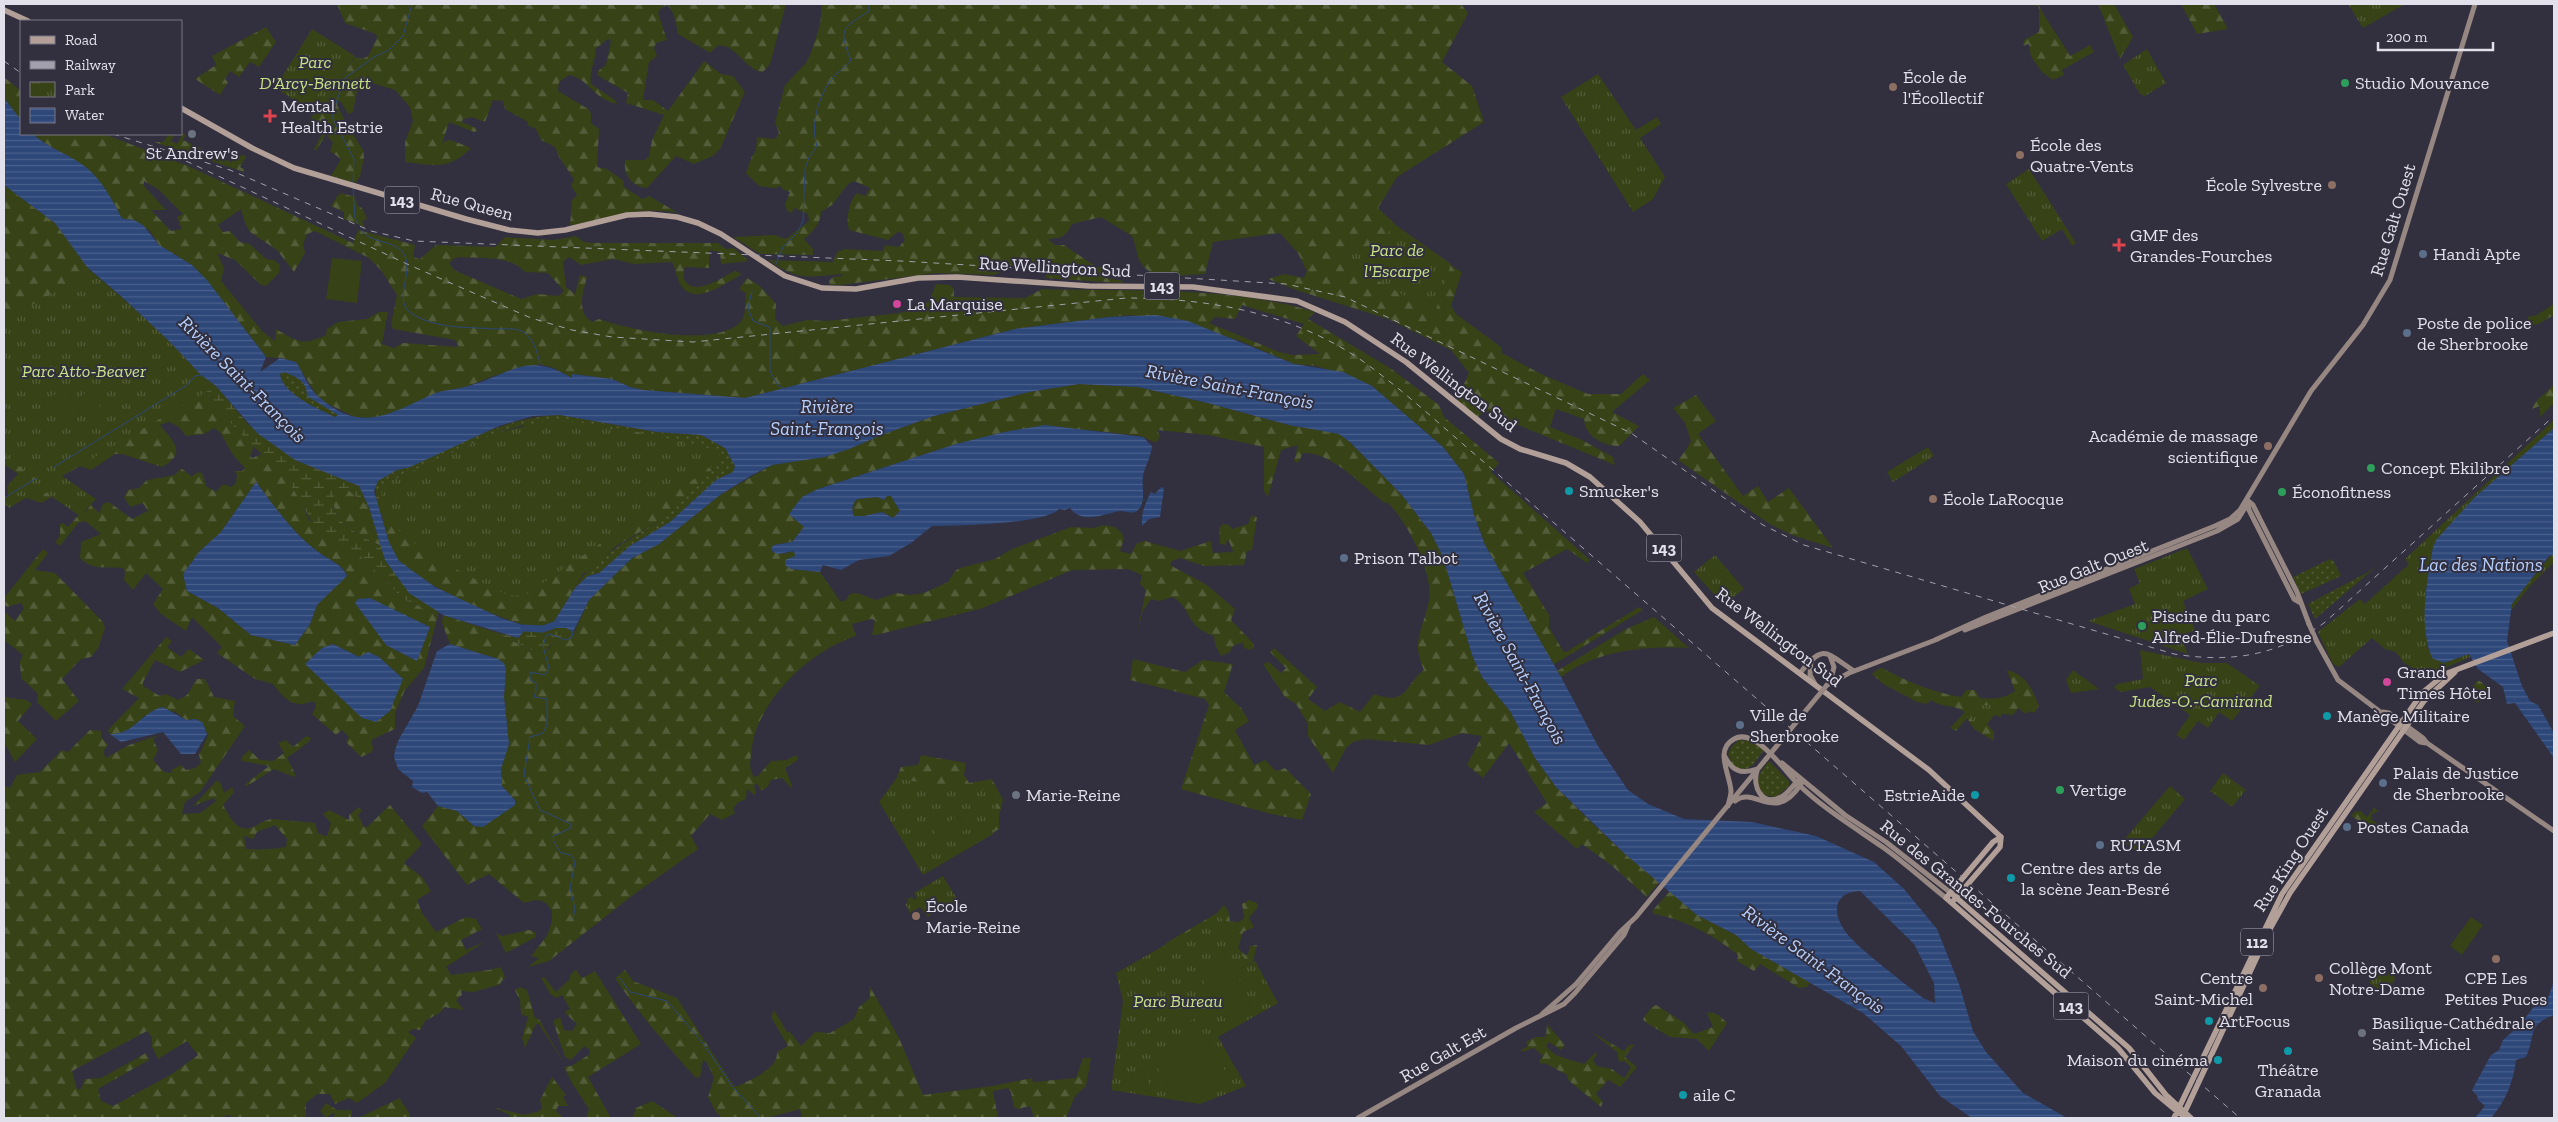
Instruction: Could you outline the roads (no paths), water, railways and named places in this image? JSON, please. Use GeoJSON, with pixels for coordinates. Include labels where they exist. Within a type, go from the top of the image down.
{"type":"FeatureCollection","features":[{"type":"Feature","properties":{"kind":"main road","name":"Rue Galt Ouest"},"geometry":{"type":"LineString","coordinates":[[1660,890],[1829,684],[1854,671],[1936,640],[1986,617],[2225,522],[2240,510],[2311,391],[2363,325],[2390,280],[2475,4]]}},
{"type":"Feature","properties":{"kind":"main road"},"geometry":{"type":"LineString","coordinates":[[4,10],[26,20]]}},
{"type":"Feature","properties":{"kind":"main road","name":"Rue Queen"},"geometry":{"type":"LineString","coordinates":[[182,109],[252,148],[294,168],[509,230],[530,233],[555,232],[637,214],[657,214],[684,219]]}},
{"type":"Feature","properties":{"kind":"main road","name":"Rue Wellington Sud"},"geometry":{"type":"LineString","coordinates":[[684,219],[721,234],[785,276],[822,288],[866,288],[918,278],[957,277],[1090,286],[1193,287],[1288,300],[1316,308],[1345,322],[1406,362],[1501,439],[1520,448],[1572,466],[1596,481],[1658,540],[1705,601],[1929,770],[2002,837],[2000,847],[1951,898]]}},
{"type":"Feature","properties":{"kind":"main road"},"geometry":{"type":"LineString","coordinates":[[2247,500],[2256,511],[2297,592],[2299,602],[2317,642],[2338,680],[2383,712],[2389,713],[2402,726],[2423,738],[2427,744],[2554,830]]}},
{"type":"Feature","properties":{"kind":"main road","name":"Rue King Ouest"},"geometry":{"type":"LineString","coordinates":[[2177,1113],[2295,874],[2402,726],[2427,687],[2445,674],[2474,665],[2554,633]]}},
{"type":"Feature","properties":{"kind":"main road"},"geometry":{"type":"LineString","coordinates":[[1800,673],[1812,657],[1821,653],[1830,655],[1854,671]]}},
{"type":"Feature","properties":{"kind":"main road"},"geometry":{"type":"LineString","coordinates":[[1829,684],[1834,668],[1830,655]]}},
{"type":"Feature","properties":{"kind":"main road"},"geometry":{"type":"LineString","coordinates":[[1812,657],[1809,669],[1815,684]]}},
{"type":"Feature","properties":{"kind":"main road","name":"Rue des Grandes-Fourches Sud"},"geometry":{"type":"LineString","coordinates":[[1724,755],[1728,744],[1741,736],[1754,740],[1844,815],[1886,842],[2129,1048],[2177,1113]]}},
{"type":"Feature","properties":{"kind":"main road","name":"Rue des Grandes-Fourches Sud"},"geometry":{"type":"LineString","coordinates":[[1768,751],[1799,784],[1838,818],[1886,850],[1951,898],[2118,1048],[2150,1088],[2177,1113],[2183,1116]]}},
{"type":"Feature","properties":{"kind":"main road"},"geometry":{"type":"LineString","coordinates":[[1724,755],[1730,766],[1737,771],[1749,772],[1758,769],[1755,785],[1760,794],[1766,799],[1780,798],[1799,784]]}},
{"type":"Feature","properties":{"kind":"main road"},"geometry":{"type":"LineString","coordinates":[[1724,755],[1731,790],[1728,806]]}},
{"type":"Feature","properties":{"kind":"main road"},"geometry":{"type":"LineString","coordinates":[[1728,806],[1743,796],[1768,804],[1781,803],[1802,779]]}},
{"type":"Feature","properties":{"kind":"main road","name":"Rue Galt Est"},"geometry":{"type":"LineString","coordinates":[[1358,1118],[1542,1014],[1576,984],[1620,932],[1629,925],[1660,890]]}},
{"type":"Feature","properties":{"kind":"main road","name":"Rue King Ouest"},"geometry":{"type":"LineString","coordinates":[[2183,1116],[2269,925]]}},
{"type":"Feature","properties":{"kind":"main road","name":"143"},"geometry":{"type":"LineString","coordinates":[[2183,1116],[2191,1118]]}},
{"type":"Feature","properties":{"kind":"water","name":"Rivière Saint-François"},"geometry":{"type":"Polygon","coordinates":[[[4,98],[20,119],[20,135],[34,135],[87,168],[106,191],[121,217],[134,220],[143,225],[159,245],[192,265],[207,280],[266,357],[260,372],[280,358],[296,362],[309,385],[319,397],[348,415],[362,418],[388,414],[436,393],[467,387],[510,370],[532,365],[557,370],[572,378],[572,374],[612,379],[630,387],[643,390],[745,398],[1015,329],[1110,317],[1156,315],[1188,321],[1294,364],[1343,372],[1372,386],[1443,447],[1464,474],[1474,515],[1485,545],[1561,677],[1598,746],[1628,790],[1648,804],[1684,819],[1752,822],[1816,836],[1874,862],[1904,889],[1937,929],[1959,984],[1973,1031],[1986,1052],[2023,1093],[2067,1118],[1972,1118],[1940,1096],[1901,1046],[1863,1013],[1751,949],[1736,935],[1697,915],[1625,854],[1556,787],[1535,758],[1510,711],[1482,677],[1472,655],[1443,557],[1431,533],[1402,495],[1350,442],[1339,434],[1289,425],[1208,403],[1138,387],[1079,384],[1029,392],[934,416],[825,457],[772,465],[752,475],[720,495],[659,544],[632,558],[589,600],[573,632],[566,628],[550,628],[575,588],[588,576],[599,573],[630,546],[670,522],[716,480],[733,472],[735,466],[725,448],[701,435],[657,432],[560,415],[533,416],[499,426],[410,467],[397,470],[378,481],[374,491],[389,542],[399,561],[435,587],[501,618],[532,628],[525,630],[518,638],[443,615],[409,593],[385,560],[369,507],[359,486],[295,460],[257,433],[216,386],[201,375],[170,342],[87,267],[55,223],[4,185],[4,98]],[[283,372],[280,374],[287,388],[311,405],[335,417],[338,415],[307,396],[303,383],[292,375],[283,372]],[[1860,891],[1847,894],[1838,903],[1837,911],[1841,924],[1855,943],[1923,998],[1935,1003],[1934,983],[1914,944],[1860,891]]]}},
{"type":"Feature","properties":{"kind":"water"},"geometry":{"type":"Polygon","coordinates":[[[1045,425],[1143,437],[1152,446],[1143,476],[1141,506],[1134,512],[1120,511],[1094,517],[1081,516],[1070,508],[1065,510],[1059,509],[1051,514],[1019,521],[979,525],[932,526],[911,543],[889,556],[859,560],[841,570],[823,565],[820,572],[791,569],[785,565],[785,560],[795,556],[794,551],[778,554],[773,552],[771,548],[774,545],[792,542],[804,527],[789,514],[802,497],[818,489],[956,444],[1004,432],[1045,425]],[[887,496],[884,500],[877,497],[858,499],[854,502],[853,506],[854,516],[882,512],[893,518],[900,511],[891,496],[887,496]]]}},
{"type":"Feature","properties":{"kind":"water","name":"Lac des Nations"},"geometry":{"type":"Polygon","coordinates":[[[2554,428],[2554,555],[2549,556],[2512,604],[2507,641],[2522,686],[2530,701],[2538,705],[2554,733],[2554,758],[2515,703],[2507,704],[2503,687],[2478,669],[2469,654],[2444,663],[2432,658],[2425,631],[2425,602],[2428,574],[2436,540],[2474,498],[2554,428]]]}},
{"type":"Feature","properties":{"kind":"water"},"geometry":{"type":"Polygon","coordinates":[[[256,482],[302,538],[339,566],[347,576],[317,605],[310,624],[295,645],[251,635],[218,608],[187,591],[183,574],[200,551],[221,532],[256,482]]]}},
{"type":"Feature","properties":{"kind":"water"},"geometry":{"type":"Polygon","coordinates":[[[1161,487],[1164,488],[1160,517],[1149,519],[1142,526],[1145,504],[1151,492],[1155,494],[1161,487]]]}},
{"type":"Feature","properties":{"kind":"water"},"geometry":{"type":"Polygon","coordinates":[[[370,598],[430,627],[417,661],[386,645],[355,603],[358,599],[370,598]]]}},
{"type":"Feature","properties":{"kind":"water"},"geometry":{"type":"Polygon","coordinates":[[[333,644],[359,657],[368,652],[379,657],[403,679],[390,711],[376,722],[362,718],[305,664],[322,648],[333,644]]]}},
{"type":"Feature","properties":{"kind":"water"},"geometry":{"type":"Polygon","coordinates":[[[450,644],[498,659],[504,663],[506,670],[504,697],[509,744],[501,769],[502,786],[515,800],[515,805],[483,827],[474,826],[457,811],[438,806],[427,792],[422,793],[412,787],[413,781],[398,769],[394,757],[399,739],[418,706],[437,651],[450,644]]]}},
{"type":"Feature","properties":{"kind":"water"},"geometry":{"type":"Polygon","coordinates":[[[163,707],[186,720],[196,719],[203,723],[207,734],[195,754],[181,754],[163,732],[121,742],[110,734],[125,731],[149,713],[163,707]]]}},
{"type":"Feature","properties":{"kind":"water"},"geometry":{"type":"Polygon","coordinates":[[[2554,981],[2554,1015],[2545,1019],[2536,1027],[2526,1057],[2516,1060],[2511,1083],[2505,1098],[2496,1112],[2491,1118],[2475,1118],[2485,1106],[2477,1099],[2478,1097],[2472,1090],[2491,1055],[2499,1050],[2503,1040],[2521,1024],[2535,1005],[2548,998],[2554,981]]]}},
{"type":"Feature","properties":{"kind":"waterway"},"geometry":{"type":"LineString","coordinates":[[353,184],[354,159],[333,119],[333,111],[345,78],[374,57],[389,50],[403,36],[412,4]]}},
{"type":"Feature","properties":{"kind":"waterway"},"geometry":{"type":"LineString","coordinates":[[776,264],[783,247],[797,233],[803,221],[805,169],[809,157],[817,146],[814,129],[819,102],[832,79],[851,60],[844,41],[845,30],[869,11],[869,4]]}},
{"type":"Feature","properties":{"kind":"waterway"},"geometry":{"type":"LineString","coordinates":[[353,188],[355,218],[358,224]]}},
{"type":"Feature","properties":{"kind":"waterway"},"geometry":{"type":"LineString","coordinates":[[361,230],[371,238],[396,247],[405,256],[407,271],[403,294],[406,308],[411,313],[441,325],[519,330],[524,332],[531,340],[536,349],[540,364]]}},
{"type":"Feature","properties":{"kind":"waterway","name":"Rivière Saint-François"},"geometry":{"type":"LineString","coordinates":[[752,291],[748,308],[753,321],[770,327],[770,371],[777,384],[785,390]]}},
{"type":"Feature","properties":{"kind":"waterway"},"geometry":{"type":"LineString","coordinates":[[54,467],[187,385],[195,376],[201,375]]}},
{"type":"Feature","properties":{"kind":"waterway"},"geometry":{"type":"LineString","coordinates":[[4,498],[37,478]]}},
{"type":"Feature","properties":{"kind":"waterway"},"geometry":{"type":"LineString","coordinates":[[524,628],[543,629],[557,624]]}},
{"type":"Feature","properties":{"kind":"waterway"},"geometry":{"type":"LineString","coordinates":[[573,631],[572,637],[566,640],[550,634],[546,636],[543,646],[549,668],[545,675],[530,672],[530,680],[536,683],[534,697],[547,699],[547,725],[543,733],[530,737],[524,775],[540,810],[571,824],[571,828],[553,836],[554,842],[561,853],[571,855],[575,862],[570,888],[575,909],[573,919]]}},
{"type":"Feature","properties":{"kind":"waterway"},"geometry":{"type":"LineString","coordinates":[[619,977],[630,992],[667,1001],[702,1042],[733,1087],[761,1118]]}},
{"type":"Feature","properties":{"kind":"railway"},"geometry":{"type":"LineString","coordinates":[[4,61],[20,72]]}},
{"type":"Feature","properties":{"kind":"railway"},"geometry":{"type":"LineString","coordinates":[[116,135],[230,170],[371,231],[414,241],[901,261],[1286,284],[1345,297],[1631,433],[1763,525],[1804,545],[2174,654],[2195,657],[2234,657],[2270,650],[2288,643],[2324,623],[2554,416]]}},
{"type":"Feature","properties":{"kind":"railway"},"geometry":{"type":"LineString","coordinates":[[186,161],[407,264],[531,318],[572,330],[612,337],[693,342],[1126,298],[1190,301],[1221,306],[1253,312],[1313,333],[1341,347],[1368,365],[1413,401],[2240,1118]]}},
{"type":"Feature","properties":{"kind":"place","name":"Studio Mouvance"},"geometry":{"type":"Point","coordinates":[2345,83]}},
{"type":"Feature","properties":{"kind":"place","name":"École de l'Écollectif"},"geometry":{"type":"Point","coordinates":[1893,87]}},
{"type":"Feature","properties":{"kind":"place","name":"Mental Health Estrie"},"geometry":{"type":"Point","coordinates":[270,116]}},
{"type":"Feature","properties":{"kind":"place","name":"St Andrew's"},"geometry":{"type":"Point","coordinates":[192,134]}},
{"type":"Feature","properties":{"kind":"place","name":"École des Quatre-Vents"},"geometry":{"type":"Point","coordinates":[2020,155]}},
{"type":"Feature","properties":{"kind":"place","name":"École Sylvestre"},"geometry":{"type":"Point","coordinates":[2332,185]}},
{"type":"Feature","properties":{"kind":"place","name":"GMF des Grandes-Fourches"},"geometry":{"type":"Point","coordinates":[2119,245]}},
{"type":"Feature","properties":{"kind":"place","name":"Handi Apte"},"geometry":{"type":"Point","coordinates":[2423,254]}},
{"type":"Feature","properties":{"kind":"place","name":"La Marquise"},"geometry":{"type":"Point","coordinates":[897,304]}},
{"type":"Feature","properties":{"kind":"place","name":"Poste de police de Sherbrooke"},"geometry":{"type":"Point","coordinates":[2407,333]}},
{"type":"Feature","properties":{"kind":"place","name":"Académie de massage scientifique"},"geometry":{"type":"Point","coordinates":[2268,446]}},
{"type":"Feature","properties":{"kind":"place","name":"Concept Ekilibre"},"geometry":{"type":"Point","coordinates":[2371,468]}},
{"type":"Feature","properties":{"kind":"place","name":"Smucker's"},"geometry":{"type":"Point","coordinates":[1569,491]}},
{"type":"Feature","properties":{"kind":"place","name":"Éconofitness"},"geometry":{"type":"Point","coordinates":[2282,492]}},
{"type":"Feature","properties":{"kind":"place","name":"École LaRocque"},"geometry":{"type":"Point","coordinates":[1933,499]}},
{"type":"Feature","properties":{"kind":"place","name":"Prison Talbot"},"geometry":{"type":"Point","coordinates":[1344,558]}},
{"type":"Feature","properties":{"kind":"place","name":"Piscine du parc Alfred-Élie-Dufresne"},"geometry":{"type":"Point","coordinates":[2142,626]}},
{"type":"Feature","properties":{"kind":"place","name":"Grand Times Hôtel"},"geometry":{"type":"Point","coordinates":[2387,682]}},
{"type":"Feature","properties":{"kind":"place","name":"Manège Militaire"},"geometry":{"type":"Point","coordinates":[2327,716]}},
{"type":"Feature","properties":{"kind":"place","name":"Ville de Sherbrooke"},"geometry":{"type":"Point","coordinates":[1740,725]}},
{"type":"Feature","properties":{"kind":"place","name":"Palais de Justice de Sherbrooke"},"geometry":{"type":"Point","coordinates":[2383,783]}},
{"type":"Feature","properties":{"kind":"place","name":"Vertige"},"geometry":{"type":"Point","coordinates":[2060,790]}},
{"type":"Feature","properties":{"kind":"place","name":"Marie-Reine"},"geometry":{"type":"Point","coordinates":[1016,795]}},
{"type":"Feature","properties":{"kind":"place","name":"EstrieAide"},"geometry":{"type":"Point","coordinates":[1975,795]}},
{"type":"Feature","properties":{"kind":"place","name":"Postes Canada"},"geometry":{"type":"Point","coordinates":[2347,827]}},
{"type":"Feature","properties":{"kind":"place","name":"RUTASM"},"geometry":{"type":"Point","coordinates":[2100,845]}},
{"type":"Feature","properties":{"kind":"place","name":"Centre des arts de la scène Jean-Besré"},"geometry":{"type":"Point","coordinates":[2011,878]}},
{"type":"Feature","properties":{"kind":"place","name":"École Marie-Reine"},"geometry":{"type":"Point","coordinates":[916,916]}},
{"type":"Feature","properties":{"kind":"place","name":"CPE Les Petites Puces"},"geometry":{"type":"Point","coordinates":[2496,959]}},
{"type":"Feature","properties":{"kind":"place","name":"Collège Mont Notre-Dame"},"geometry":{"type":"Point","coordinates":[2319,978]}},
{"type":"Feature","properties":{"kind":"place","name":"Centre Saint-Michel"},"geometry":{"type":"Point","coordinates":[2263,988]}},
{"type":"Feature","properties":{"kind":"place","name":"ArtFocus"},"geometry":{"type":"Point","coordinates":[2209,1021]}},
{"type":"Feature","properties":{"kind":"place","name":"Basilique-Cathédrale Saint-Michel"},"geometry":{"type":"Point","coordinates":[2362,1033]}},
{"type":"Feature","properties":{"kind":"place","name":"Théâtre Granada"},"geometry":{"type":"Point","coordinates":[2288,1051]}},
{"type":"Feature","properties":{"kind":"place","name":"Maison du cinéma"},"geometry":{"type":"Point","coordinates":[2218,1060]}},
{"type":"Feature","properties":{"kind":"place","name":"aile C"},"geometry":{"type":"Point","coordinates":[1683,1095]}},
{"type":"Feature","properties":{"kind":"park label","name":"Parc D'Arcy-Bennett"},"geometry":{"type":"Point","coordinates":[315,72]}},
{"type":"Feature","properties":{"kind":"park label","name":"Parc de l'Escarpe"},"geometry":{"type":"Point","coordinates":[1397,260]}},
{"type":"Feature","properties":{"kind":"park label","name":"Parc Atto-Beaver"},"geometry":{"type":"Point","coordinates":[84,371]}},
{"type":"Feature","properties":{"kind":"park label","name":"Parc Judes-O.-Camirand"},"geometry":{"type":"Point","coordinates":[2201,690]}},
{"type":"Feature","properties":{"kind":"park label","name":"Parc Bureau"},"geometry":{"type":"Point","coordinates":[1178,1001]}}]}
